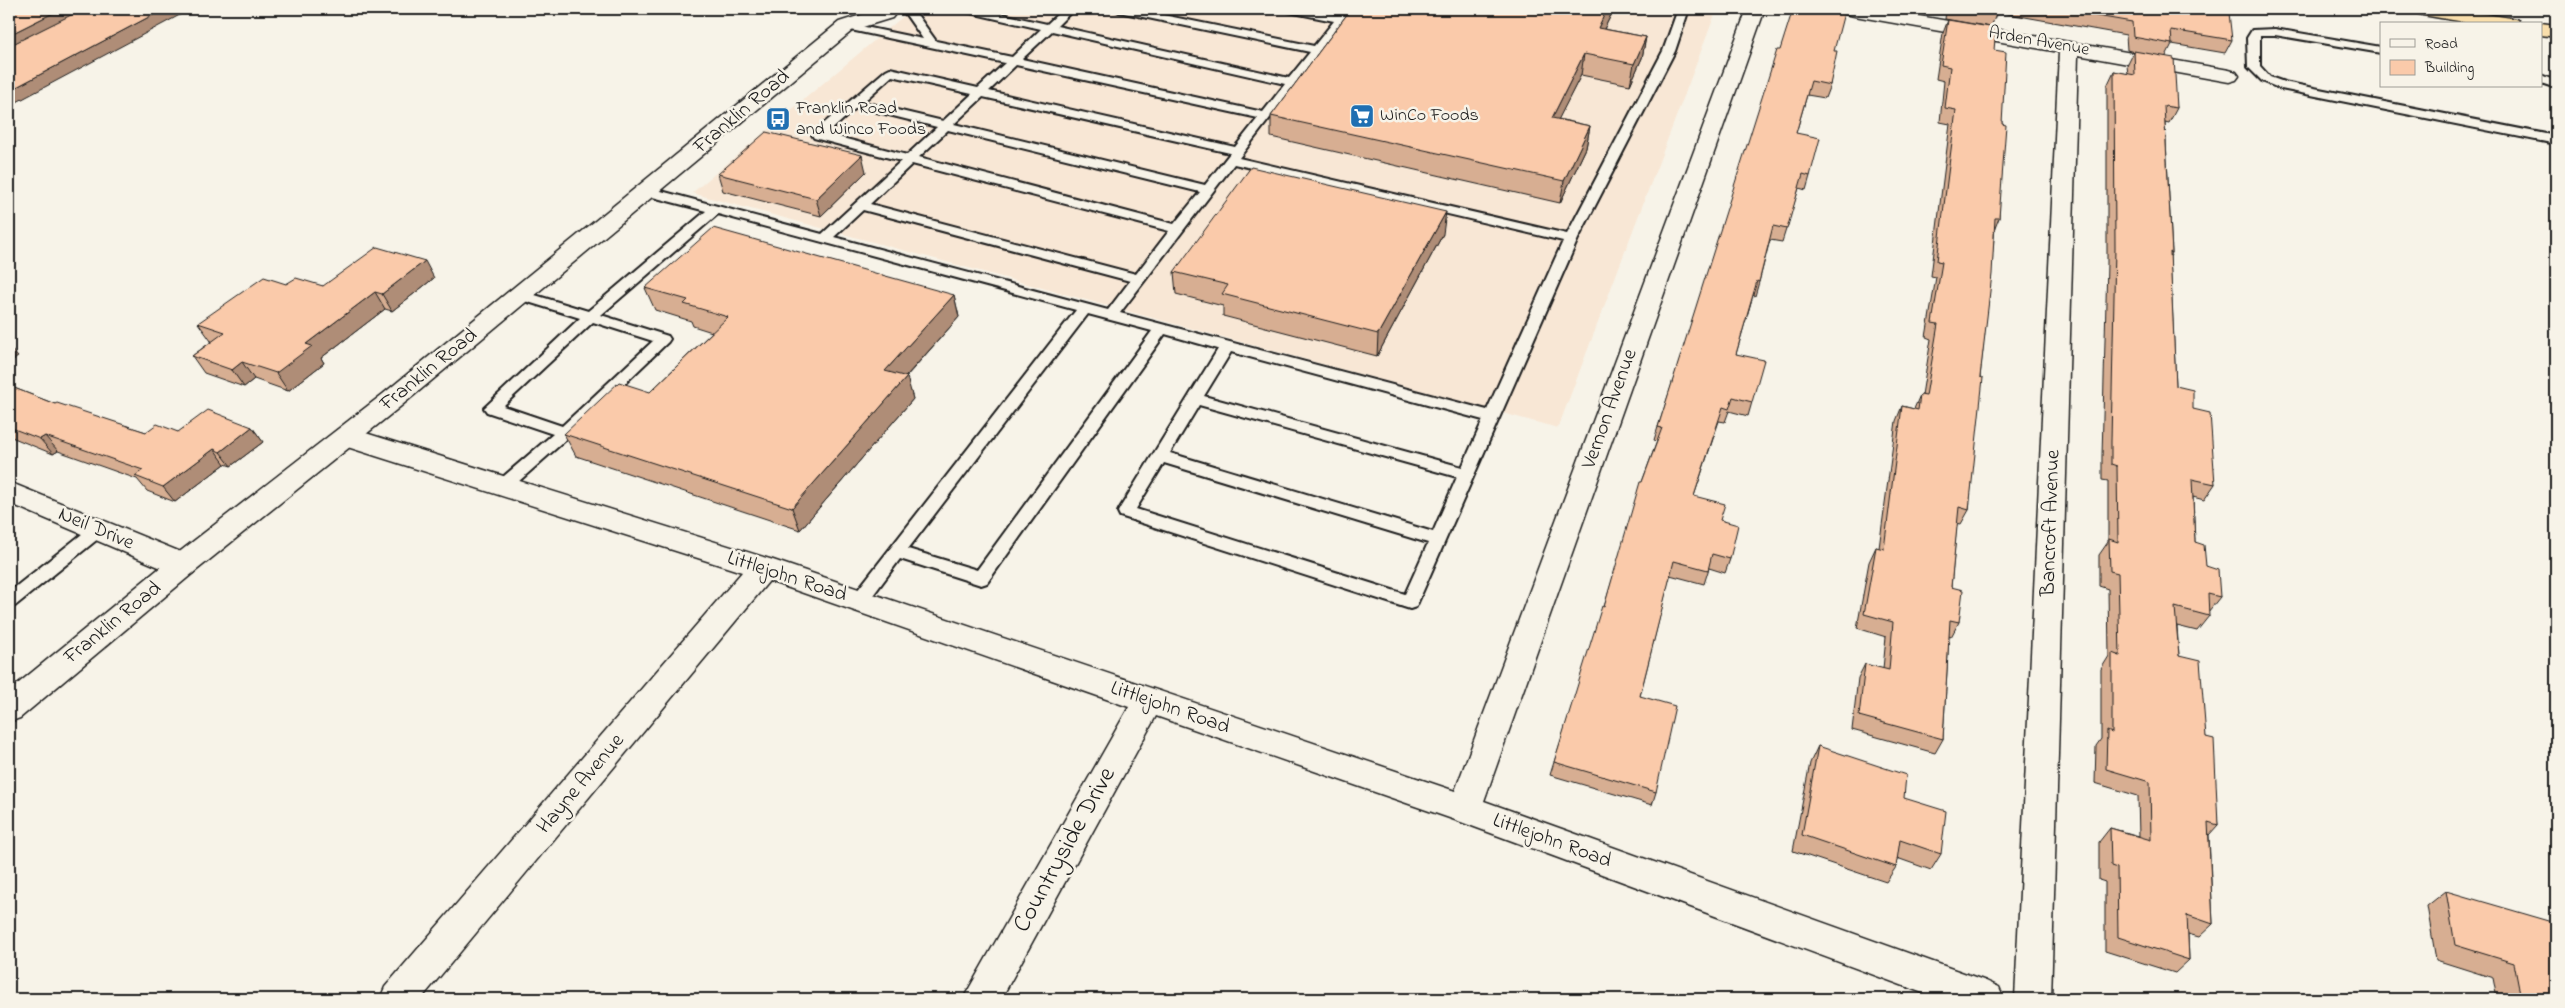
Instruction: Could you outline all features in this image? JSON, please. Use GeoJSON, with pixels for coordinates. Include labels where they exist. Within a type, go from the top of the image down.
{"type":"FeatureCollection","features":[{"type":"Feature","properties":{"kind":"highway"},"geometry":{"type":"LineString","coordinates":[[2423,9],[2499,22]]}},
{"type":"Feature","properties":{"kind":"highway"},"geometry":{"type":"LineString","coordinates":[[2542,29],[2556,32]]}},
{"type":"Feature","properties":{"kind":"street","name":"Franklin Road"},"geometry":{"type":"LineString","coordinates":[[9,709],[183,565],[347,437],[520,295],[646,191],[848,17],[884,14],[890,9]]}},
{"type":"Feature","properties":{"kind":"street","name":"Vernon Avenue"},"geometry":{"type":"LineString","coordinates":[[1464,809],[1756,9]]}},
{"type":"Feature","properties":{"kind":"street","name":"Arden Avenue"},"geometry":{"type":"LineString","coordinates":[[1849,9],[2229,76]]}},
{"type":"Feature","properties":{"kind":"street","name":"Bancroft Avenue"},"geometry":{"type":"LineString","coordinates":[[2033,999],[2070,48]]}},
{"type":"Feature","properties":{"kind":"street","name":"Littlejohn Road"},"geometry":{"type":"LineString","coordinates":[[347,437],[763,568],[1148,700],[1464,809],[1986,999]]}},
{"type":"Feature","properties":{"kind":"street","name":"Neil Drive"},"geometry":{"type":"LineString","coordinates":[[9,492],[183,565]]}},
{"type":"Feature","properties":{"kind":"street","name":"Hayne Avenue"},"geometry":{"type":"LineString","coordinates":[[398,999],[763,568]]}},
{"type":"Feature","properties":{"kind":"street","name":"Countryside Drive"},"geometry":{"type":"LineString","coordinates":[[982,999],[1148,700]]}},
{"type":"Feature","properties":{"kind":"lane"},"geometry":{"type":"LineString","coordinates":[[908,9],[932,44]]}},
{"type":"Feature","properties":{"kind":"lane"},"geometry":{"type":"LineString","coordinates":[[966,9],[1292,82]]}},
{"type":"Feature","properties":{"kind":"lane"},"geometry":{"type":"LineString","coordinates":[[825,239],[1069,9]]}},
{"type":"Feature","properties":{"kind":"lane"},"geometry":{"type":"LineString","coordinates":[[1119,9],[1317,50]]}},
{"type":"Feature","properties":{"kind":"lane"},"geometry":{"type":"LineString","coordinates":[[1289,9],[1341,19]]}},
{"type":"Feature","properties":{"kind":"lane"},"geometry":{"type":"LineString","coordinates":[[1111,316],[1349,9]]}},
{"type":"Feature","properties":{"kind":"lane"},"geometry":{"type":"LineString","coordinates":[[1227,346],[1126,512],[1410,602],[1571,239],[1669,51],[1684,9]]}},
{"type":"Feature","properties":{"kind":"lane"},"geometry":{"type":"LineString","coordinates":[[848,17],[932,44],[1266,116]]}},
{"type":"Feature","properties":{"kind":"lane"},"geometry":{"type":"LineString","coordinates":[[2380,50],[2275,32],[2256,32],[2253,38],[2254,68],[2266,78],[2281,85],[2556,140]]}},
{"type":"Feature","properties":{"kind":"lane"},"geometry":{"type":"LineString","coordinates":[[1178,229],[818,135],[890,72],[1235,155],[1571,239]]}},
{"type":"Feature","properties":{"kind":"lane"},"geometry":{"type":"LineString","coordinates":[[2542,78],[2556,85]]}},
{"type":"Feature","properties":{"kind":"lane"},"geometry":{"type":"LineString","coordinates":[[854,103],[1208,190]]}},
{"type":"Feature","properties":{"kind":"lane"},"geometry":{"type":"LineString","coordinates":[[646,191],[1492,417]]}},
{"type":"Feature","properties":{"kind":"lane"},"geometry":{"type":"LineString","coordinates":[[860,206],[1140,279]]}},
{"type":"Feature","properties":{"kind":"lane"},"geometry":{"type":"LineString","coordinates":[[565,432],[492,408],[591,316],[714,210]]}},
{"type":"Feature","properties":{"kind":"lane"},"geometry":{"type":"LineString","coordinates":[[503,486],[565,432],[663,339],[520,295]]}},
{"type":"Feature","properties":{"kind":"lane"},"geometry":{"type":"LineString","coordinates":[[859,601],[1085,308]]}},
{"type":"Feature","properties":{"kind":"lane"},"geometry":{"type":"LineString","coordinates":[[897,552],[981,578],[1161,329]]}},
{"type":"Feature","properties":{"kind":"lane"},"geometry":{"type":"LineString","coordinates":[[1195,399],[1467,474]]}},
{"type":"Feature","properties":{"kind":"lane"},"geometry":{"type":"LineString","coordinates":[[1160,456],[1438,540]]}},
{"type":"Feature","properties":{"kind":"lane"},"geometry":{"type":"LineString","coordinates":[[9,601],[98,530]]}},
{"type":"Feature","properties":{"kind":"shaded area"},"geometry":{"type":"Polygon","coordinates":[[[912,9],[1717,9],[1558,428],[692,193],[912,9]]]}},
{"type":"Feature","properties":{"kind":"building"},"geometry":{"type":"Polygon","coordinates":[[[9,9],[61,9],[9,35],[9,9]]]}},
{"type":"Feature","properties":{"kind":"building"},"geometry":{"type":"Polygon","coordinates":[[[83,9],[164,9],[9,91],[9,46],[83,9]]]}},
{"type":"Feature","properties":{"kind":"building"},"geometry":{"type":"Polygon","coordinates":[[[1351,9],[1607,9],[1598,28],[1646,37],[1634,64],[1584,54],[1552,118],[1590,126],[1564,181],[1271,116],[1351,9]]]}},
{"type":"Feature","properties":{"kind":"building"},"geometry":{"type":"Polygon","coordinates":[[[1793,9],[1845,9],[1834,51],[1837,51],[1830,85],[1811,81],[1796,133],[1820,138],[1810,176],[1803,174],[1787,229],[1773,226],[1759,282],[1757,281],[1736,354],[1764,360],[1752,402],[1733,397],[1729,409],[1723,407],[1694,496],[1725,504],[1720,520],[1738,525],[1730,559],[1712,554],[1708,570],[1674,561],[1640,696],[1675,706],[1656,792],[1554,762],[1602,606],[1604,607],[1640,482],[1642,482],[1662,428],[1658,427],[1777,50],[1780,50],[1793,9]]]}},
{"type":"Feature","properties":{"kind":"building"},"geometry":{"type":"Polygon","coordinates":[[[1967,9],[1997,9],[1996,14],[1967,9]]]}},
{"type":"Feature","properties":{"kind":"building"},"geometry":{"type":"Polygon","coordinates":[[[2056,9],[2203,9],[2229,13],[2232,40],[2171,30],[2172,44],[2133,37],[2132,22],[2056,9]]]}},
{"type":"Feature","properties":{"kind":"building"},"geometry":{"type":"Polygon","coordinates":[[[1948,20],[1996,28],[1994,50],[2006,52],[2002,124],[2006,125],[1999,218],[1995,218],[1992,274],[1980,377],[1983,378],[1969,510],[1959,507],[1951,587],[1963,590],[1959,622],[1950,620],[1943,739],[1859,716],[1865,664],[1889,670],[1893,622],[1864,614],[1876,547],[1884,549],[1902,406],[1918,410],[1920,395],[1926,396],[1938,324],[1932,323],[1942,262],[1937,261],[1956,110],[1945,108],[1950,67],[1941,65],[1948,20]]]}},
{"type":"Feature","properties":{"kind":"building"},"geometry":{"type":"Polygon","coordinates":[[[2134,51],[2174,58],[2177,108],[2164,106],[2172,253],[2170,252],[2176,386],[2193,390],[2193,409],[2210,413],[2215,484],[2192,479],[2195,542],[2204,545],[2206,566],[2218,570],[2220,597],[2208,594],[2209,616],[2175,607],[2179,656],[2200,661],[2206,737],[2214,739],[2218,825],[2208,822],[2213,924],[2187,915],[2189,960],[2118,937],[2117,868],[2111,866],[2110,828],[2151,840],[2150,782],[2106,769],[2107,731],[2112,733],[2112,653],[2120,656],[2118,573],[2110,571],[2109,539],[2118,542],[2117,466],[2111,464],[2115,248],[2114,71],[2135,75],[2134,51]]]}},
{"type":"Feature","properties":{"kind":"building"},"geometry":{"type":"Polygon","coordinates":[[[766,132],[862,155],[816,199],[718,174],[766,132]]]}},
{"type":"Feature","properties":{"kind":"building"},"geometry":{"type":"Polygon","coordinates":[[[1251,167],[1446,212],[1378,334],[1222,294],[1228,285],[1174,272],[1251,167]]]}},
{"type":"Feature","properties":{"kind":"building"},"geometry":{"type":"Polygon","coordinates":[[[713,228],[954,295],[885,371],[907,377],[792,508],[564,434],[619,382],[650,392],[728,317],[684,304],[688,300],[645,288],[713,228]]]}},
{"type":"Feature","properties":{"kind":"building"},"geometry":{"type":"Polygon","coordinates":[[[377,247],[425,261],[382,294],[375,292],[306,344],[312,346],[276,373],[242,362],[232,370],[192,356],[225,332],[198,323],[264,277],[286,284],[296,278],[323,286],[377,247]]]}},
{"type":"Feature","properties":{"kind":"building"},"geometry":{"type":"Polygon","coordinates":[[[9,386],[55,404],[57,403],[146,432],[157,424],[178,432],[208,410],[252,427],[220,452],[214,449],[163,487],[135,476],[143,470],[45,436],[40,439],[9,427],[9,386]]]}},
{"type":"Feature","properties":{"kind":"building"},"geometry":{"type":"Polygon","coordinates":[[[1818,746],[1906,775],[1904,798],[1946,811],[1941,854],[1900,840],[1896,867],[1802,835],[1818,746]]]}},
{"type":"Feature","properties":{"kind":"building"},"geometry":{"type":"Polygon","coordinates":[[[2446,891],[2556,923],[2556,999],[2521,999],[2514,963],[2455,945],[2446,891]]]}},
{"type":"Feature","properties":{"kind":"place","name":"WinCo Foods"},"geometry":{"type":"Point","coordinates":[1362,116]}},
{"type":"Feature","properties":{"kind":"place","name":"Franklin Road and Winco Foods"},"geometry":{"type":"Point","coordinates":[778,119]}}]}
